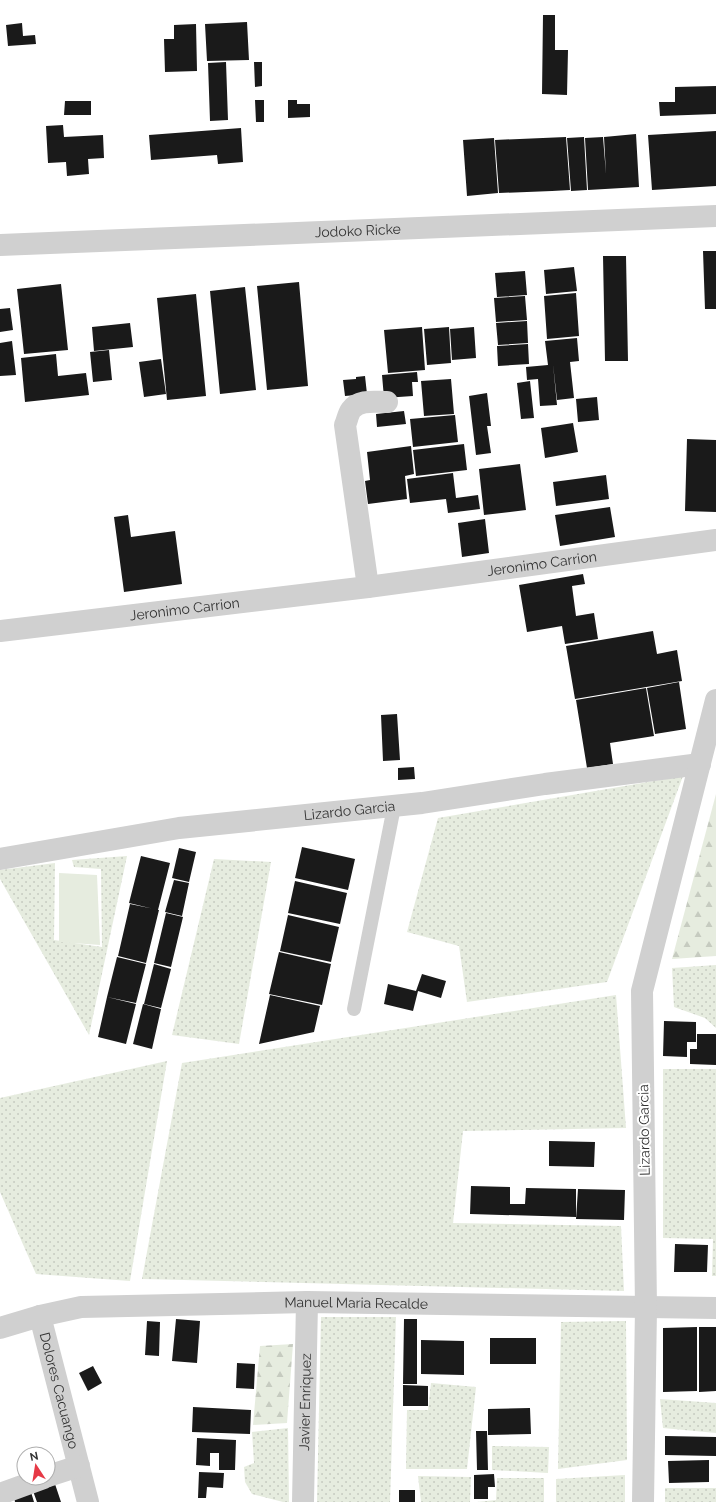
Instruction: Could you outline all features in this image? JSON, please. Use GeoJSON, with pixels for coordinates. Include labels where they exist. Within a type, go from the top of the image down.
{"type":"FeatureCollection","features":[{"type":"Feature","properties":{"kind":"street","name":"Jodoko Ricke"},"geometry":{"type":"LineString","coordinates":[[0,245],[716,216]]}},
{"type":"Feature","properties":{"kind":"street"},"geometry":{"type":"LineString","coordinates":[[368,587],[345,425],[351,410],[360,403],[388,402]]}},
{"type":"Feature","properties":{"kind":"street","name":"Jeronimo Carrion"},"geometry":{"type":"LineString","coordinates":[[0,631],[368,587],[716,540]]}},
{"type":"Feature","properties":{"kind":"street","name":"Lizardo Garcia"},"geometry":{"type":"LineString","coordinates":[[643,1502],[646,1308],[642,991],[716,700]]}},
{"type":"Feature","properties":{"kind":"street","name":"Lizardo Garcia"},"geometry":{"type":"LineString","coordinates":[[0,859],[179,828],[394,807],[545,784],[700,764]]}},
{"type":"Feature","properties":{"kind":"street","name":"Manuel Maria Recalde"},"geometry":{"type":"LineString","coordinates":[[0,1328],[40,1316],[81,1307],[307,1302],[716,1308]]}},
{"type":"Feature","properties":{"kind":"street","name":"Javier Enriquez"},"geometry":{"type":"LineString","coordinates":[[302,1502],[307,1302]]}},
{"type":"Feature","properties":{"kind":"street","name":"Dolores Cacuango"},"geometry":{"type":"LineString","coordinates":[[40,1316],[88,1502]]}},
{"type":"Feature","properties":{"kind":"street","name":"Dolores Cacuango"},"geometry":{"type":"LineString","coordinates":[[56,1473],[79,1466]]}},
{"type":"Feature","properties":{"kind":"street"},"geometry":{"type":"LineString","coordinates":[[0,1494],[22,1486]]}},
{"type":"Feature","properties":{"kind":"lane"},"geometry":{"type":"LineString","coordinates":[[354,1009],[394,807]]}},
{"type":"Feature","properties":{"kind":"green space"},"geometry":{"type":"Polygon","coordinates":[[[683,776],[607,982],[467,1002],[459,946],[407,932],[438,818],[683,776]]]}},
{"type":"Feature","properties":{"kind":"green space"},"geometry":{"type":"Polygon","coordinates":[[[716,794],[716,956],[672,959],[716,794]]]}},
{"type":"Feature","properties":{"kind":"green space"},"geometry":{"type":"Polygon","coordinates":[[[127,856],[89,1035],[0,879],[0,870],[55,863],[54,940],[102,947],[101,869],[74,867],[72,860],[127,856]]]}},
{"type":"Feature","properties":{"kind":"green space"},"geometry":{"type":"Polygon","coordinates":[[[214,859],[271,862],[239,1044],[172,1035],[214,859]]]}},
{"type":"Feature","properties":{"kind":"green space"},"geometry":{"type":"Polygon","coordinates":[[[59,873],[97,875],[100,945],[59,942],[59,873]]]}},
{"type":"Feature","properties":{"kind":"green space"},"geometry":{"type":"Polygon","coordinates":[[[716,965],[716,1028],[705,1018],[674,1007],[672,968],[716,965]]]}},
{"type":"Feature","properties":{"kind":"green space"},"geometry":{"type":"Polygon","coordinates":[[[616,995],[626,1128],[463,1131],[453,1223],[621,1226],[624,1291],[142,1279],[182,1063],[616,995]]]}},
{"type":"Feature","properties":{"kind":"green space"},"geometry":{"type":"Polygon","coordinates":[[[167,1061],[130,1281],[36,1274],[0,1192],[0,1098],[167,1061]]]}},
{"type":"Feature","properties":{"kind":"green space"},"geometry":{"type":"Polygon","coordinates":[[[663,1069],[716,1069],[716,1276],[712,1276],[713,1239],[663,1238],[663,1069]]]}},
{"type":"Feature","properties":{"kind":"green space"},"geometry":{"type":"Polygon","coordinates":[[[321,1317],[396,1317],[390,1502],[317,1502],[321,1317]]]}},
{"type":"Feature","properties":{"kind":"green space"},"geometry":{"type":"Polygon","coordinates":[[[626,1321],[627,1460],[558,1469],[561,1322],[626,1321]]]}},
{"type":"Feature","properties":{"kind":"green space"},"geometry":{"type":"Polygon","coordinates":[[[293,1344],[287,1423],[253,1425],[260,1346],[293,1344]]]}},
{"type":"Feature","properties":{"kind":"green space"},"geometry":{"type":"Polygon","coordinates":[[[431,1383],[476,1387],[467,1469],[406,1469],[407,1410],[428,1410],[431,1383]]]}},
{"type":"Feature","properties":{"kind":"green space"},"geometry":{"type":"Polygon","coordinates":[[[660,1399],[716,1403],[716,1433],[663,1428],[660,1399]]]}},
{"type":"Feature","properties":{"kind":"green space"},"geometry":{"type":"Polygon","coordinates":[[[288,1428],[289,1502],[283,1502],[252,1494],[245,1482],[244,1467],[254,1463],[252,1432],[288,1428]]]}},
{"type":"Feature","properties":{"kind":"green space"},"geometry":{"type":"Polygon","coordinates":[[[492,1446],[549,1447],[548,1473],[492,1470],[492,1446]]]}},
{"type":"Feature","properties":{"kind":"green space"},"geometry":{"type":"Polygon","coordinates":[[[625,1475],[625,1502],[556,1502],[556,1479],[625,1475]]]}},
{"type":"Feature","properties":{"kind":"green space"},"geometry":{"type":"Polygon","coordinates":[[[418,1476],[471,1477],[470,1502],[421,1502],[418,1476]]]}},
{"type":"Feature","properties":{"kind":"green space"},"geometry":{"type":"Polygon","coordinates":[[[497,1478],[544,1478],[544,1502],[477,1502],[496,1500],[497,1478]]]}},
{"type":"Feature","properties":{"kind":"green space"},"geometry":{"type":"Polygon","coordinates":[[[665,1488],[716,1488],[716,1502],[665,1502],[665,1488]]]}},
{"type":"Feature","properties":{"kind":"building"},"geometry":{"type":"Polygon","coordinates":[[[543,15],[555,15],[555,50],[568,50],[567,95],[542,94],[543,15]]]}},
{"type":"Feature","properties":{"kind":"building"},"geometry":{"type":"Polygon","coordinates":[[[247,22],[249,60],[207,61],[205,24],[247,22]]]}},
{"type":"Feature","properties":{"kind":"building"},"geometry":{"type":"Polygon","coordinates":[[[22,23],[23,36],[35,35],[36,44],[8,46],[6,25],[22,23]]]}},
{"type":"Feature","properties":{"kind":"building"},"geometry":{"type":"Polygon","coordinates":[[[196,24],[197,71],[165,72],[164,39],[174,39],[174,25],[196,24]]]}},
{"type":"Feature","properties":{"kind":"building"},"geometry":{"type":"Polygon","coordinates":[[[226,62],[228,120],[210,121],[208,63],[226,62]]]}},
{"type":"Feature","properties":{"kind":"building"},"geometry":{"type":"Polygon","coordinates":[[[254,62],[262,62],[262,86],[255,87],[254,62]]]}},
{"type":"Feature","properties":{"kind":"building"},"geometry":{"type":"Polygon","coordinates":[[[716,86],[716,114],[660,116],[659,102],[675,102],[675,87],[716,86]]]}},
{"type":"Feature","properties":{"kind":"building"},"geometry":{"type":"Polygon","coordinates":[[[255,100],[264,100],[264,122],[256,122],[255,100]]]}},
{"type":"Feature","properties":{"kind":"building"},"geometry":{"type":"Polygon","coordinates":[[[288,100],[297,100],[297,104],[310,104],[310,117],[288,118],[288,100]]]}},
{"type":"Feature","properties":{"kind":"building"},"geometry":{"type":"Polygon","coordinates":[[[65,101],[91,101],[91,115],[64,115],[65,101]]]}},
{"type":"Feature","properties":{"kind":"building"},"geometry":{"type":"Polygon","coordinates":[[[63,125],[64,137],[103,135],[104,158],[88,159],[89,174],[67,176],[66,162],[48,163],[46,126],[63,125]]]}},
{"type":"Feature","properties":{"kind":"building"},"geometry":{"type":"Polygon","coordinates":[[[241,128],[243,162],[218,164],[217,155],[151,160],[149,135],[241,128]]]}},
{"type":"Feature","properties":{"kind":"building"},"geometry":{"type":"Polygon","coordinates":[[[716,131],[716,186],[652,190],[648,135],[716,131]]]}},
{"type":"Feature","properties":{"kind":"building"},"geometry":{"type":"Polygon","coordinates":[[[636,134],[639,187],[588,190],[585,138],[603,137],[606,174],[604,137],[636,134]]]}},
{"type":"Feature","properties":{"kind":"building"},"geometry":{"type":"Polygon","coordinates":[[[566,137],[570,190],[499,193],[495,140],[566,137]]]}},
{"type":"Feature","properties":{"kind":"building"},"geometry":{"type":"Polygon","coordinates":[[[584,137],[587,190],[571,191],[567,138],[584,137]]]}},
{"type":"Feature","properties":{"kind":"building"},"geometry":{"type":"Polygon","coordinates":[[[494,138],[498,193],[467,196],[463,140],[494,138]]]}},
{"type":"Feature","properties":{"kind":"building"},"geometry":{"type":"Polygon","coordinates":[[[703,251],[716,251],[716,309],[705,309],[703,251]]]}},
{"type":"Feature","properties":{"kind":"building"},"geometry":{"type":"Polygon","coordinates":[[[603,256],[626,256],[628,361],[605,361],[603,256]]]}},
{"type":"Feature","properties":{"kind":"building"},"geometry":{"type":"Polygon","coordinates":[[[574,267],[577,291],[546,294],[544,270],[574,267]]]}},
{"type":"Feature","properties":{"kind":"building"},"geometry":{"type":"Polygon","coordinates":[[[525,271],[527,295],[497,297],[495,273],[525,271]]]}},
{"type":"Feature","properties":{"kind":"building"},"geometry":{"type":"Polygon","coordinates":[[[299,282],[308,386],[267,390],[257,286],[299,282]]]}},
{"type":"Feature","properties":{"kind":"building"},"geometry":{"type":"Polygon","coordinates":[[[61,284],[68,350],[24,354],[17,289],[61,284]]]}},
{"type":"Feature","properties":{"kind":"building"},"geometry":{"type":"Polygon","coordinates":[[[245,287],[256,390],[220,394],[210,291],[245,287]]]}},
{"type":"Feature","properties":{"kind":"building"},"geometry":{"type":"Polygon","coordinates":[[[576,293],[579,336],[547,339],[544,296],[576,293]]]}},
{"type":"Feature","properties":{"kind":"building"},"geometry":{"type":"Polygon","coordinates":[[[196,294],[206,396],[167,400],[157,298],[196,294]]]}},
{"type":"Feature","properties":{"kind":"building"},"geometry":{"type":"Polygon","coordinates":[[[525,296],[527,320],[496,322],[494,298],[525,296]]]}},
{"type":"Feature","properties":{"kind":"building"},"geometry":{"type":"Polygon","coordinates":[[[10,308],[13,330],[0,332],[0,309],[10,308]]]}},
{"type":"Feature","properties":{"kind":"building"},"geometry":{"type":"Polygon","coordinates":[[[527,321],[528,343],[498,345],[496,323],[527,321]]]}},
{"type":"Feature","properties":{"kind":"building"},"geometry":{"type":"Polygon","coordinates":[[[130,323],[133,347],[94,351],[92,327],[130,323]]]}},
{"type":"Feature","properties":{"kind":"building"},"geometry":{"type":"Polygon","coordinates":[[[422,327],[425,370],[388,373],[384,330],[422,327]]]}},
{"type":"Feature","properties":{"kind":"building"},"geometry":{"type":"Polygon","coordinates":[[[449,327],[451,363],[427,365],[424,329],[449,327]]]}},
{"type":"Feature","properties":{"kind":"building"},"geometry":{"type":"Polygon","coordinates":[[[474,327],[476,358],[452,360],[450,329],[474,327]]]}},
{"type":"Feature","properties":{"kind":"building"},"geometry":{"type":"Polygon","coordinates":[[[577,338],[579,361],[570,362],[574,398],[557,400],[553,364],[557,405],[540,406],[538,379],[527,380],[526,367],[548,365],[545,341],[577,338]]]}},
{"type":"Feature","properties":{"kind":"building"},"geometry":{"type":"Polygon","coordinates":[[[12,341],[16,375],[0,376],[0,343],[12,341]]]}},
{"type":"Feature","properties":{"kind":"building"},"geometry":{"type":"Polygon","coordinates":[[[528,344],[529,364],[498,366],[497,346],[528,344]]]}},
{"type":"Feature","properties":{"kind":"building"},"geometry":{"type":"Polygon","coordinates":[[[109,350],[112,380],[93,382],[90,352],[109,350]]]}},
{"type":"Feature","properties":{"kind":"building"},"geometry":{"type":"Polygon","coordinates":[[[56,354],[58,376],[86,373],[89,395],[25,402],[21,358],[56,354]]]}},
{"type":"Feature","properties":{"kind":"building"},"geometry":{"type":"Polygon","coordinates":[[[161,359],[166,394],[144,397],[139,362],[161,359]]]}},
{"type":"Feature","properties":{"kind":"building"},"geometry":{"type":"Polygon","coordinates":[[[417,372],[418,382],[412,382],[413,396],[384,398],[382,375],[417,372]]]}},
{"type":"Feature","properties":{"kind":"building"},"geometry":{"type":"Polygon","coordinates":[[[365,376],[367,394],[345,396],[343,380],[356,379],[356,377],[365,376]]]}},
{"type":"Feature","properties":{"kind":"building"},"geometry":{"type":"Polygon","coordinates":[[[451,379],[454,414],[424,416],[421,381],[451,379]]]}},
{"type":"Feature","properties":{"kind":"building"},"geometry":{"type":"Polygon","coordinates":[[[530,381],[534,418],[521,419],[517,383],[530,381]]]}},
{"type":"Feature","properties":{"kind":"building"},"geometry":{"type":"Polygon","coordinates":[[[487,393],[491,426],[487,426],[491,453],[476,455],[469,396],[487,393]]]}},
{"type":"Feature","properties":{"kind":"building"},"geometry":{"type":"Polygon","coordinates":[[[597,397],[599,420],[578,422],[576,399],[597,397]]]}},
{"type":"Feature","properties":{"kind":"building"},"geometry":{"type":"Polygon","coordinates":[[[404,411],[406,424],[377,427],[376,414],[404,411]]]}},
{"type":"Feature","properties":{"kind":"building"},"geometry":{"type":"Polygon","coordinates":[[[455,415],[458,442],[413,447],[410,419],[455,415]]]}},
{"type":"Feature","properties":{"kind":"building"},"geometry":{"type":"Polygon","coordinates":[[[573,423],[578,452],[545,458],[541,428],[573,423]]]}},
{"type":"Feature","properties":{"kind":"building"},"geometry":{"type":"Polygon","coordinates":[[[687,439],[716,440],[716,512],[685,511],[687,439]]]}},
{"type":"Feature","properties":{"kind":"building"},"geometry":{"type":"Polygon","coordinates":[[[464,444],[467,470],[416,476],[413,450],[464,444]]]}},
{"type":"Feature","properties":{"kind":"building"},"geometry":{"type":"Polygon","coordinates":[[[411,446],[414,474],[405,476],[407,499],[368,504],[365,481],[370,480],[367,452],[411,446]]]}},
{"type":"Feature","properties":{"kind":"building"},"geometry":{"type":"Polygon","coordinates":[[[520,464],[526,510],[484,515],[479,469],[520,464]]]}},
{"type":"Feature","properties":{"kind":"building"},"geometry":{"type":"Polygon","coordinates":[[[453,473],[456,498],[478,495],[480,509],[448,513],[446,499],[410,503],[407,479],[453,473]]]}},
{"type":"Feature","properties":{"kind":"building"},"geometry":{"type":"Polygon","coordinates":[[[606,475],[609,499],[556,506],[553,482],[606,475]]]}},
{"type":"Feature","properties":{"kind":"building"},"geometry":{"type":"Polygon","coordinates":[[[610,507],[615,537],[560,546],[555,515],[610,507]]]}},
{"type":"Feature","properties":{"kind":"building"},"geometry":{"type":"Polygon","coordinates":[[[128,515],[131,537],[175,531],[182,584],[124,592],[114,517],[128,515]]]}},
{"type":"Feature","properties":{"kind":"building"},"geometry":{"type":"Polygon","coordinates":[[[485,519],[489,553],[462,557],[458,523],[485,519]]]}},
{"type":"Feature","properties":{"kind":"building"},"geometry":{"type":"Polygon","coordinates":[[[583,574],[585,584],[572,586],[576,616],[594,613],[598,639],[565,644],[562,626],[527,632],[519,585],[583,574]]]}},
{"type":"Feature","properties":{"kind":"building"},"geometry":{"type":"Polygon","coordinates":[[[653,631],[657,654],[677,650],[682,681],[575,699],[566,646],[653,631]]]}},
{"type":"Feature","properties":{"kind":"building"},"geometry":{"type":"Polygon","coordinates":[[[679,682],[686,729],[655,734],[647,688],[679,682]]]}},
{"type":"Feature","properties":{"kind":"building"},"geometry":{"type":"Polygon","coordinates":[[[646,688],[654,736],[610,743],[613,764],[587,768],[576,700],[646,688]]]}},
{"type":"Feature","properties":{"kind":"building"},"geometry":{"type":"Polygon","coordinates":[[[397,714],[400,760],[383,761],[381,715],[397,714]]]}},
{"type":"Feature","properties":{"kind":"building"},"geometry":{"type":"Polygon","coordinates":[[[414,767],[415,779],[398,780],[398,768],[414,767]]]}},
{"type":"Feature","properties":{"kind":"building"},"geometry":{"type":"Polygon","coordinates":[[[302,847],[355,859],[348,890],[295,878],[302,847]]]}},
{"type":"Feature","properties":{"kind":"building"},"geometry":{"type":"Polygon","coordinates":[[[179,848],[196,852],[189,882],[172,878],[179,848]]]}},
{"type":"Feature","properties":{"kind":"building"},"geometry":{"type":"Polygon","coordinates":[[[141,856],[170,863],[158,910],[129,903],[141,856]]]}},
{"type":"Feature","properties":{"kind":"building"},"geometry":{"type":"Polygon","coordinates":[[[174,880],[189,883],[182,916],[165,912],[174,880]]]}},
{"type":"Feature","properties":{"kind":"building"},"geometry":{"type":"Polygon","coordinates":[[[295,881],[347,893],[340,924],[288,913],[295,881]]]}},
{"type":"Feature","properties":{"kind":"building"},"geometry":{"type":"Polygon","coordinates":[[[130,904],[159,910],[146,963],[118,956],[130,904]]]}},
{"type":"Feature","properties":{"kind":"building"},"geometry":{"type":"Polygon","coordinates":[[[166,913],[183,917],[171,967],[154,963],[166,913]]]}},
{"type":"Feature","properties":{"kind":"building"},"geometry":{"type":"Polygon","coordinates":[[[288,915],[339,927],[331,962],[280,951],[288,915]]]}},
{"type":"Feature","properties":{"kind":"building"},"geometry":{"type":"Polygon","coordinates":[[[279,952],[331,964],[322,1005],[269,994],[279,952]]]}},
{"type":"Feature","properties":{"kind":"building"},"geometry":{"type":"Polygon","coordinates":[[[117,957],[146,964],[136,1003],[107,997],[117,957]]]}},
{"type":"Feature","properties":{"kind":"building"},"geometry":{"type":"Polygon","coordinates":[[[154,964],[171,969],[161,1008],[144,1004],[154,964]]]}},
{"type":"Feature","properties":{"kind":"building"},"geometry":{"type":"Polygon","coordinates":[[[422,974],[446,981],[441,998],[418,991],[413,1011],[384,1004],[388,984],[416,991],[422,974]]]}},
{"type":"Feature","properties":{"kind":"building"},"geometry":{"type":"Polygon","coordinates":[[[270,995],[320,1006],[314,1032],[259,1044],[270,995]]]}},
{"type":"Feature","properties":{"kind":"building"},"geometry":{"type":"Polygon","coordinates":[[[107,997],[136,1004],[126,1044],[98,1037],[107,997]]]}},
{"type":"Feature","properties":{"kind":"building"},"geometry":{"type":"Polygon","coordinates":[[[143,1004],[161,1009],[152,1049],[133,1044],[143,1004]]]}},
{"type":"Feature","properties":{"kind":"building"},"geometry":{"type":"Polygon","coordinates":[[[664,1021],[696,1022],[696,1042],[687,1042],[687,1057],[663,1056],[664,1021]]]}},
{"type":"Feature","properties":{"kind":"building"},"geometry":{"type":"Polygon","coordinates":[[[697,1034],[716,1034],[716,1065],[690,1064],[690,1049],[697,1049],[697,1034]]]}},
{"type":"Feature","properties":{"kind":"building"},"geometry":{"type":"Polygon","coordinates":[[[549,1141],[595,1142],[594,1167],[549,1166],[549,1141]]]}},
{"type":"Feature","properties":{"kind":"building"},"geometry":{"type":"Polygon","coordinates":[[[471,1186],[510,1187],[510,1204],[525,1204],[526,1188],[576,1189],[576,1217],[470,1214],[471,1186]]]}},
{"type":"Feature","properties":{"kind":"building"},"geometry":{"type":"Polygon","coordinates":[[[578,1189],[625,1190],[624,1220],[576,1219],[578,1189]]]}},
{"type":"Feature","properties":{"kind":"building"},"geometry":{"type":"Polygon","coordinates":[[[675,1244],[708,1245],[707,1272],[674,1272],[675,1244]]]}},
{"type":"Feature","properties":{"kind":"building"},"geometry":{"type":"Polygon","coordinates":[[[176,1319],[200,1321],[197,1363],[172,1361],[176,1319]]]}},
{"type":"Feature","properties":{"kind":"building"},"geometry":{"type":"Polygon","coordinates":[[[404,1319],[417,1319],[417,1384],[403,1384],[404,1319]]]}},
{"type":"Feature","properties":{"kind":"building"},"geometry":{"type":"Polygon","coordinates":[[[147,1321],[160,1322],[159,1356],[145,1355],[147,1321]]]}},
{"type":"Feature","properties":{"kind":"building"},"geometry":{"type":"Polygon","coordinates":[[[697,1327],[697,1391],[663,1392],[663,1328],[697,1327]]]}},
{"type":"Feature","properties":{"kind":"building"},"geometry":{"type":"Polygon","coordinates":[[[699,1327],[716,1327],[716,1391],[699,1392],[699,1327]]]}},
{"type":"Feature","properties":{"kind":"building"},"geometry":{"type":"Polygon","coordinates":[[[490,1338],[536,1338],[536,1364],[490,1364],[490,1338]]]}},
{"type":"Feature","properties":{"kind":"building"},"geometry":{"type":"Polygon","coordinates":[[[421,1340],[464,1341],[464,1375],[421,1374],[421,1340]]]}},
{"type":"Feature","properties":{"kind":"building"},"geometry":{"type":"Polygon","coordinates":[[[237,1363],[255,1364],[254,1389],[236,1388],[237,1363]]]}},
{"type":"Feature","properties":{"kind":"building"},"geometry":{"type":"Polygon","coordinates":[[[93,1366],[102,1383],[88,1391],[79,1373],[93,1366]]]}},
{"type":"Feature","properties":{"kind":"building"},"geometry":{"type":"Polygon","coordinates":[[[403,1385],[428,1386],[428,1406],[403,1406],[403,1385]]]}},
{"type":"Feature","properties":{"kind":"building"},"geometry":{"type":"Polygon","coordinates":[[[193,1407],[251,1410],[250,1434],[192,1432],[193,1407]]]}},
{"type":"Feature","properties":{"kind":"building"},"geometry":{"type":"Polygon","coordinates":[[[530,1408],[531,1434],[488,1435],[488,1409],[530,1408]]]}},
{"type":"Feature","properties":{"kind":"building"},"geometry":{"type":"Polygon","coordinates":[[[476,1431],[487,1431],[488,1470],[477,1470],[476,1431]]]}},
{"type":"Feature","properties":{"kind":"building"},"geometry":{"type":"Polygon","coordinates":[[[665,1436],[716,1437],[716,1456],[665,1455],[665,1436]]]}},
{"type":"Feature","properties":{"kind":"building"},"geometry":{"type":"Polygon","coordinates":[[[197,1438],[236,1440],[235,1470],[219,1470],[219,1453],[210,1453],[210,1466],[196,1465],[197,1438]]]}},
{"type":"Feature","properties":{"kind":"building"},"geometry":{"type":"Polygon","coordinates":[[[709,1460],[709,1482],[669,1483],[668,1461],[709,1460]]]}},
{"type":"Feature","properties":{"kind":"building"},"geometry":{"type":"Polygon","coordinates":[[[199,1472],[224,1473],[223,1488],[207,1487],[206,1498],[198,1498],[199,1472]]]}},
{"type":"Feature","properties":{"kind":"building"},"geometry":{"type":"Polygon","coordinates":[[[494,1474],[495,1487],[488,1487],[488,1499],[474,1499],[474,1475],[494,1474]]]}},
{"type":"Feature","properties":{"kind":"building"},"geometry":{"type":"Polygon","coordinates":[[[49,1486],[56,1486],[61,1502],[37,1502],[33,1491],[49,1486]]]}},
{"type":"Feature","properties":{"kind":"building"},"geometry":{"type":"Polygon","coordinates":[[[399,1490],[415,1490],[415,1502],[399,1502],[399,1490]]]}},
{"type":"Feature","properties":{"kind":"building"},"geometry":{"type":"Polygon","coordinates":[[[31,1492],[34,1502],[15,1502],[14,1497],[31,1492]]]}}]}
